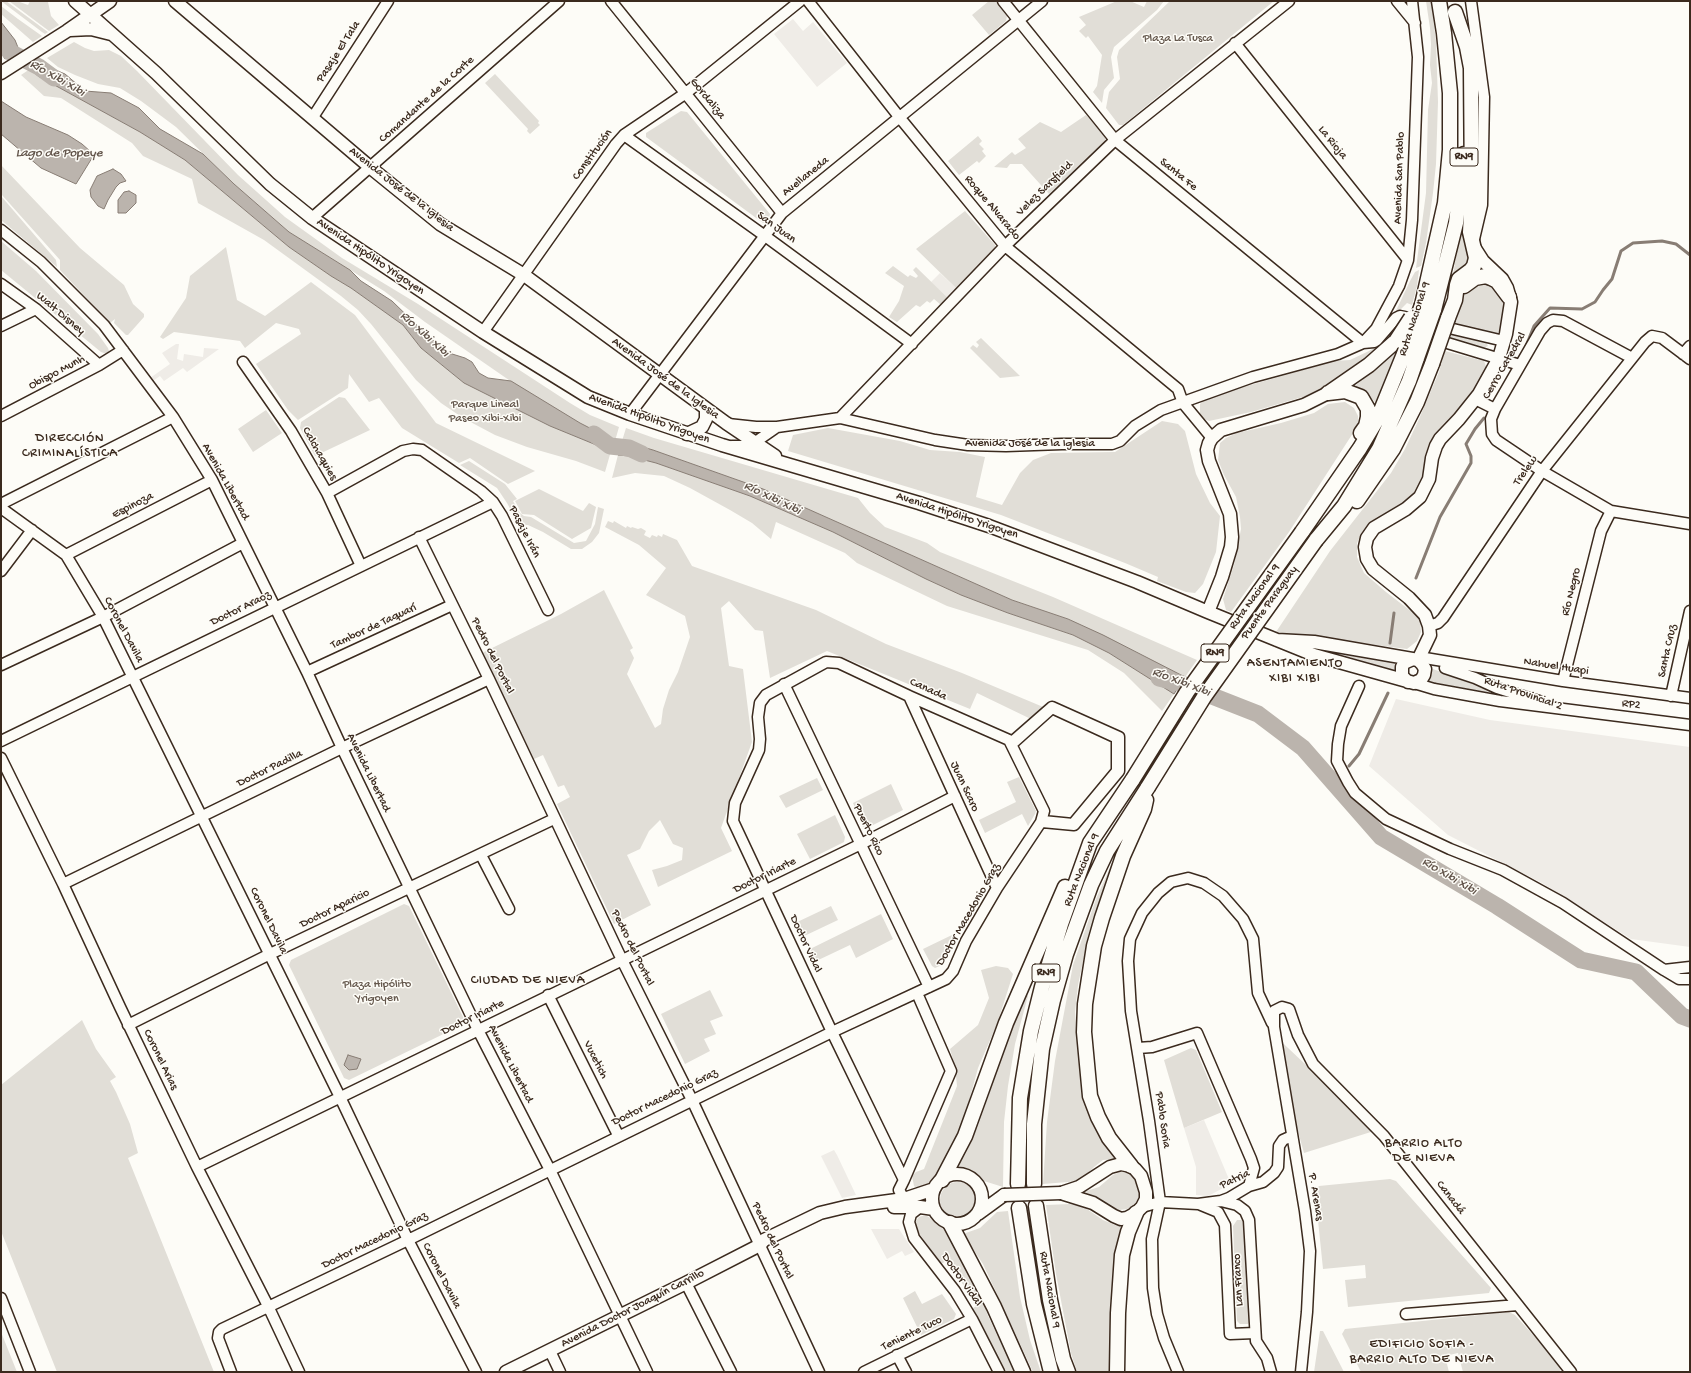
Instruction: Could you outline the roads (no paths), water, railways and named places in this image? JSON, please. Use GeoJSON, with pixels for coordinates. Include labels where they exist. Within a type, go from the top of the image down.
{"type":"FeatureCollection","features":[{"type":"Feature","properties":{"kind":"highway","name":"Ruta Nacional 9"},"geometry":{"type":"LineString","coordinates":[[1319,537],[1344,506],[1379,449],[1409,381],[1411,356],[1419,310],[1445,203],[1448,178],[1451,124],[1448,63],[1439,1]]}},
{"type":"Feature","properties":{"kind":"highway","name":"Ruta Nacional 9"},"geometry":{"type":"LineString","coordinates":[[1419,310],[1456,223],[1464,155],[1464,93],[1462,60],[1454,7]]}},
{"type":"Feature","properties":{"kind":"highway"},"geometry":{"type":"LineString","coordinates":[[1319,537],[1349,510],[1362,495],[1393,449],[1417,402],[1448,323],[1455,300],[1459,279],[1471,270],[1476,262],[1470,232],[1472,209],[1471,68],[1467,47],[1454,7]]}},
{"type":"Feature","properties":{"kind":"highway"},"geometry":{"type":"LineString","coordinates":[[1455,300],[1468,282],[1480,276],[1497,281],[1509,297]]}},
{"type":"Feature","properties":{"kind":"highway"},"geometry":{"type":"LineString","coordinates":[[1328,393],[1369,365],[1393,333],[1419,310]]}},
{"type":"Feature","properties":{"kind":"highway","name":"Ruta Nacional 9"},"geometry":{"type":"LineString","coordinates":[[1018,1184],[1020,1098],[1031,1030],[1061,924],[1090,843],[1187,692],[1302,532],[1360,448],[1411,356]]}},
{"type":"Feature","properties":{"kind":"highway"},"geometry":{"type":"LineString","coordinates":[[1315,512],[1326,488],[1366,426],[1368,417],[1368,409],[1361,397],[1345,391],[1328,393]]}},
{"type":"Feature","properties":{"kind":"highway","name":"Puente Paraguay"},"geometry":{"type":"LineString","coordinates":[[1148,787],[1204,697],[1319,537]]}},
{"type":"Feature","properties":{"kind":"highway","name":"Ruta Nacional 9"},"geometry":{"type":"LineString","coordinates":[[1034,1184],[1034,1124],[1042,1049],[1053,1000],[1066,954],[1107,850],[1148,787]]}},
{"type":"Feature","properties":{"kind":"highway"},"geometry":{"type":"LineString","coordinates":[[1131,1166],[1124,1160],[1109,1138],[1098,1117],[1090,1096],[1084,1032],[1085,1004],[1094,946],[1102,918],[1124,856],[1144,809],[1148,787]]}},
{"type":"Feature","properties":{"kind":"highway"},"geometry":{"type":"LineString","coordinates":[[938,1184],[965,1136],[1006,1023],[1050,920],[1068,881],[1090,843]]}},
{"type":"Feature","properties":{"kind":"highway","name":"Ruta Nacional 9"},"geometry":{"type":"LineString","coordinates":[[1036,1206],[1050,1300],[1063,1359],[1068,1372]]}},
{"type":"Feature","properties":{"kind":"highway","name":"Ruta Nacional 9"},"geometry":{"type":"LineString","coordinates":[[1019,1208],[1034,1304],[1051,1372]]}},
{"type":"Feature","properties":{"kind":"highway"},"geometry":{"type":"LineString","coordinates":[[1117,1372],[1118,1313],[1122,1255],[1128,1232],[1139,1210]]}},
{"type":"Feature","properties":{"kind":"highway"},"geometry":{"type":"LineString","coordinates":[[950,1223],[994,1307],[1023,1372]]}},
{"type":"Feature","properties":{"kind":"main road","name":"Avenida Hipólito Yrigoyen"},"geometry":{"type":"LineString","coordinates":[[75,1],[156,74],[270,184],[312,218],[483,332],[588,397],[630,414],[722,446],[784,462],[920,503],[989,526],[1107,570],[1277,640]]}},
{"type":"Feature","properties":{"kind":"main road"},"geometry":{"type":"LineString","coordinates":[[1,73],[91,15],[110,1]]}},
{"type":"Feature","properties":{"kind":"main road","name":"Avenida José de la Iglesia"},"geometry":{"type":"LineString","coordinates":[[176,1],[371,168],[440,224],[524,275],[726,423]]}},
{"type":"Feature","properties":{"kind":"main road"},"geometry":{"type":"LineString","coordinates":[[66,31],[92,29],[113,34]]}},
{"type":"Feature","properties":{"kind":"main road"},"geometry":{"type":"LineString","coordinates":[[1418,659],[1425,669],[1424,675],[1420,680],[1411,683],[1402,676],[1402,667],[1404,663],[1418,659],[1430,635],[1430,626],[1425,615],[1419,608],[1370,564],[1366,555],[1366,543],[1374,528],[1406,509],[1420,497],[1428,479],[1436,446],[1440,439],[1475,399],[1489,378],[1499,358],[1510,311],[1509,297],[1502,279],[1483,261],[1473,245]]}},
{"type":"Feature","properties":{"kind":"main road"},"geometry":{"type":"LineString","coordinates":[[1208,612],[1222,577],[1231,547],[1232,537],[1230,514],[1207,456],[1207,450],[1212,438],[1221,430],[1233,425],[1304,405],[1328,393]]}},
{"type":"Feature","properties":{"kind":"main road"},"geometry":{"type":"LineString","coordinates":[[687,434],[702,427],[706,419],[706,409]]}},
{"type":"Feature","properties":{"kind":"main road"},"geometry":{"type":"LineString","coordinates":[[726,423],[784,462]]}},
{"type":"Feature","properties":{"kind":"main road","name":"Ruta Provincial 2"},"geometry":{"type":"LineString","coordinates":[[1277,640],[1314,642],[1418,659]]}},
{"type":"Feature","properties":{"kind":"main road","name":"Ruta Provincial 2"},"geometry":{"type":"LineString","coordinates":[[1277,640],[1314,656],[1411,683]]}},
{"type":"Feature","properties":{"kind":"main road"},"geometry":{"type":"LineString","coordinates":[[978,1186],[1004,1195],[1061,1193],[1079,1187],[1110,1167],[1121,1164],[1131,1166],[1141,1176],[1146,1192],[1146,1199],[1139,1210],[1127,1218],[1121,1219],[1106,1212],[1093,1203],[1061,1193]]}},
{"type":"Feature","properties":{"kind":"main road"},"geometry":{"type":"LineString","coordinates":[[978,1214],[982,1200],[982,1193],[978,1186],[968,1177],[954,1174],[938,1184],[932,1202],[934,1209],[938,1215],[950,1223],[965,1223],[978,1214],[1004,1195]]}},
{"type":"Feature","properties":{"kind":"main road","name":"Avenida Doctor Joaquín Carrillo"},"geometry":{"type":"LineString","coordinates":[[506,1372],[620,1317],[760,1245],[764,1240],[820,1213],[845,1206],[904,1199],[938,1184]]}},
{"type":"Feature","properties":{"kind":"main road","name":"Avenida Doctor Joaquín Carrillo"},"geometry":{"type":"LineString","coordinates":[[760,1245],[767,1245],[826,1218],[840,1214],[902,1206],[934,1209]]}},
{"type":"Feature","properties":{"kind":"street","name":"Pasaje El Tala"},"geometry":{"type":"LineString","coordinates":[[313,117],[388,1]]}},
{"type":"Feature","properties":{"kind":"street","name":"Comandante de la Corte"},"geometry":{"type":"LineString","coordinates":[[312,218],[371,168],[559,1]]}},
{"type":"Feature","properties":{"kind":"street","name":"Gordaliza"},"geometry":{"type":"LineString","coordinates":[[611,1],[782,213]]}},
{"type":"Feature","properties":{"kind":"street","name":"Constitución"},"geometry":{"type":"LineString","coordinates":[[483,332],[616,144],[624,135],[686,93],[800,1]]}},
{"type":"Feature","properties":{"kind":"street","name":"Roque Alvarado"},"geometry":{"type":"LineString","coordinates":[[808,1],[900,118],[1004,246],[1178,389],[1182,403],[1212,438]]}},
{"type":"Feature","properties":{"kind":"street","name":"Santa Fe"},"geometry":{"type":"LineString","coordinates":[[1003,1],[1115,140],[1363,343]]}},
{"type":"Feature","properties":{"kind":"street","name":"Avellaneda"},"geometry":{"type":"LineString","coordinates":[[630,414],[782,213],[1042,1]]}},
{"type":"Feature","properties":{"kind":"street","name":"Velez Sarsfield"},"geometry":{"type":"LineString","coordinates":[[840,418],[1004,246],[1115,140],[1288,1]]}},
{"type":"Feature","properties":{"kind":"street"},"geometry":{"type":"LineString","coordinates":[[1397,1],[1416,25]]}},
{"type":"Feature","properties":{"kind":"street","name":"Avenida San Pablo"},"geometry":{"type":"LineString","coordinates":[[1363,343],[1372,335],[1379,325],[1399,286],[1408,260],[1414,186],[1418,57],[1416,25],[1412,1]]}},
{"type":"Feature","properties":{"kind":"street"},"geometry":{"type":"LineString","coordinates":[[1471,1],[1484,97],[1482,205],[1473,245]]}},
{"type":"Feature","properties":{"kind":"street","name":"La Rioja"},"geometry":{"type":"LineString","coordinates":[[1235,43],[1408,260]]}},
{"type":"Feature","properties":{"kind":"street","name":"San Juan"},"geometry":{"type":"LineString","coordinates":[[624,135],[766,236],[912,344]]}},
{"type":"Feature","properties":{"kind":"street","name":"Avenida Libertad"},"geometry":{"type":"LineString","coordinates":[[1,230],[41,262],[67,286],[104,325],[173,417],[212,480],[307,672],[478,1030],[550,1170],[647,1372]]}},
{"type":"Feature","properties":{"kind":"street","name":"Walt Disney"},"geometry":{"type":"LineString","coordinates":[[1,284],[36,309],[99,365]]}},
{"type":"Feature","properties":{"kind":"street"},"geometry":{"type":"LineString","coordinates":[[1,326],[36,309]]}},
{"type":"Feature","properties":{"kind":"street","name":"Cerro Catedral"},"geometry":{"type":"LineString","coordinates":[[1542,471],[1496,440],[1492,434],[1491,419],[1495,409],[1540,331],[1547,323],[1553,320],[1563,321],[1632,358]]}},
{"type":"Feature","properties":{"kind":"street"},"geometry":{"type":"LineString","coordinates":[[1448,323],[1504,341]]}},
{"type":"Feature","properties":{"kind":"street","name":"Avenida José de la Iglesia"},"geometry":{"type":"LineString","coordinates":[[726,423],[756,427],[777,427],[840,418],[935,440],[968,445],[1006,446],[1112,444],[1120,441],[1135,426],[1156,413],[1253,377],[1343,352],[1363,343],[1374,342],[1382,336],[1393,333]]}},
{"type":"Feature","properties":{"kind":"street","name":"Trelew"},"geometry":{"type":"LineString","coordinates":[[1430,626],[1438,623],[1442,618],[1542,471],[1645,342],[1652,336],[1662,338],[1687,357]]}},
{"type":"Feature","properties":{"kind":"street"},"geometry":{"type":"LineString","coordinates":[[1444,342],[1520,365]]}},
{"type":"Feature","properties":{"kind":"street"},"geometry":{"type":"LineString","coordinates":[[1687,357],[1690,346]]}},
{"type":"Feature","properties":{"kind":"street","name":"Obispo Munh"},"geometry":{"type":"LineString","coordinates":[[1,416],[99,365],[124,350]]}},
{"type":"Feature","properties":{"kind":"street","name":"Calchaquies"},"geometry":{"type":"LineString","coordinates":[[243,362],[291,431],[327,494],[361,566]]}},
{"type":"Feature","properties":{"kind":"street"},"geometry":{"type":"LineString","coordinates":[[1475,399],[1495,409]]}},
{"type":"Feature","properties":{"kind":"street"},"geometry":{"type":"LineString","coordinates":[[1,504],[173,417]]}},
{"type":"Feature","properties":{"kind":"street"},"geometry":{"type":"LineString","coordinates":[[722,446],[741,446],[754,443],[777,427]]}},
{"type":"Feature","properties":{"kind":"street","name":"Pasaje Irán"},"geometry":{"type":"LineString","coordinates":[[327,494],[403,451],[413,449],[422,450],[481,491],[493,502],[502,516],[548,610]]}},
{"type":"Feature","properties":{"kind":"street"},"geometry":{"type":"LineString","coordinates":[[1542,471],[1611,512],[1690,524]]}},
{"type":"Feature","properties":{"kind":"street","name":"Espinoza"},"geometry":{"type":"LineString","coordinates":[[66,555],[212,480]]}},
{"type":"Feature","properties":{"kind":"street","name":"Doctor Araoz"},"geometry":{"type":"LineString","coordinates":[[1,741],[493,502]]}},
{"type":"Feature","properties":{"kind":"street","name":"Coronel Davila"},"geometry":{"type":"LineString","coordinates":[[1,508],[66,555],[103,617],[270,954],[408,1240],[476,1372]]}},
{"type":"Feature","properties":{"kind":"street","name":"Río Negro"},"geometry":{"type":"LineString","coordinates":[[1563,681],[1601,531],[1611,512]]}},
{"type":"Feature","properties":{"kind":"street"},"geometry":{"type":"LineString","coordinates":[[1,572],[32,530]]}},
{"type":"Feature","properties":{"kind":"street","name":"Pedro del Portal"},"geometry":{"type":"LineString","coordinates":[[419,537],[489,679],[622,960],[692,1100],[820,1372]]}},
{"type":"Feature","properties":{"kind":"street"},"geometry":{"type":"LineString","coordinates":[[1,665],[103,617],[243,543]]}},
{"type":"Feature","properties":{"kind":"street","name":"Tambor de Taquarí"},"geometry":{"type":"LineString","coordinates":[[307,672],[452,605]]}},
{"type":"Feature","properties":{"kind":"street","name":"Santa Cruz"},"geometry":{"type":"LineString","coordinates":[[1671,696],[1690,611]]}},
{"type":"Feature","properties":{"kind":"street","name":"Nahuel Huapi"},"geometry":{"type":"LineString","coordinates":[[1418,659],[1690,698]]}},
{"type":"Feature","properties":{"kind":"street","name":"Ruta Provincial 2"},"geometry":{"type":"LineString","coordinates":[[1418,659],[1460,672],[1497,688],[1568,710]]}},
{"type":"Feature","properties":{"kind":"street","name":"Canada"},"geometry":{"type":"LineString","coordinates":[[766,695],[826,662],[839,663],[1009,740],[1044,811]]}},
{"type":"Feature","properties":{"kind":"street","name":"Doctor Padilla"},"geometry":{"type":"LineString","coordinates":[[63,884],[342,748],[489,679]]}},
{"type":"Feature","properties":{"kind":"street","name":"Ruta Provincial 2"},"geometry":{"type":"LineString","coordinates":[[1411,683],[1492,700],[1568,710]]}},
{"type":"Feature","properties":{"kind":"street","name":"Puerto Rico"},"geometry":{"type":"LineString","coordinates":[[784,684],[929,987]]}},
{"type":"Feature","properties":{"kind":"street"},"geometry":{"type":"LineString","coordinates":[[1359,686],[1341,726],[1337,755],[1337,761],[1355,793],[1386,819],[1450,850],[1503,870],[1563,902],[1679,979],[1690,980]]}},
{"type":"Feature","properties":{"kind":"street","name":"Doctor Vidal"},"geometry":{"type":"LineString","coordinates":[[766,695],[760,703],[758,717],[760,739],[759,750],[734,803],[733,821],[832,1032],[904,1180],[899,1190],[904,1199]]}},
{"type":"Feature","properties":{"kind":"street","name":"Juan Scaro"},"geometry":{"type":"LineString","coordinates":[[909,696],[997,888]]}},
{"type":"Feature","properties":{"kind":"street"},"geometry":{"type":"LineString","coordinates":[[1052,706],[1119,737],[1119,771],[1074,825],[1042,822],[1073,824],[1118,771],[1117,738],[1052,708],[1013,743],[1012,742],[1052,706]]}},
{"type":"Feature","properties":{"kind":"street","name":"RP2"},"geometry":{"type":"LineString","coordinates":[[1568,710],[1690,725]]}},
{"type":"Feature","properties":{"kind":"street","name":"Coronel Arias"},"geometry":{"type":"LineString","coordinates":[[1,758],[63,884],[128,1025],[197,1167],[268,1306],[299,1372]]}},
{"type":"Feature","properties":{"kind":"street","name":"Doctor Iriarte"},"geometry":{"type":"LineString","coordinates":[[197,1167],[861,844],[955,796]]}},
{"type":"Feature","properties":{"kind":"street","name":"Doctor Macedonio Graz"},"geometry":{"type":"LineString","coordinates":[[230,1372],[218,1338],[222,1329],[408,1240],[618,1135],[946,979],[953,972],[966,941],[997,888],[1041,822],[1044,811]]}},
{"type":"Feature","properties":{"kind":"street","name":"Doctor Aparicio"},"geometry":{"type":"LineString","coordinates":[[128,1025],[270,954],[554,819]]}},
{"type":"Feature","properties":{"kind":"street"},"geometry":{"type":"LineString","coordinates":[[481,854],[509,909]]}},
{"type":"Feature","properties":{"kind":"street","name":"Pablo Soria"},"geometry":{"type":"LineString","coordinates":[[1178,1372],[1164,1338],[1157,1314],[1153,1288],[1152,1239],[1160,1202],[1138,1048],[1131,1010],[1128,961],[1130,939],[1142,913],[1158,893],[1171,882],[1188,878],[1204,883],[1223,896],[1243,919],[1253,939],[1258,993],[1274,1027]]}},
{"type":"Feature","properties":{"kind":"street"},"geometry":{"type":"LineString","coordinates":[[1664,970],[1690,967]]}},
{"type":"Feature","properties":{"kind":"street"},"geometry":{"type":"LineString","coordinates":[[904,1180],[951,1071],[917,993]]}},
{"type":"Feature","properties":{"kind":"street","name":"Vucetich"},"geometry":{"type":"LineString","coordinates":[[548,996],[618,1135]]}},
{"type":"Feature","properties":{"kind":"street","name":"Canadá"},"geometry":{"type":"LineString","coordinates":[[1274,1027],[1274,1011],[1282,1007],[1289,1009],[1298,1035],[1313,1064],[1384,1136],[1571,1372]]}},
{"type":"Feature","properties":{"kind":"street","name":"P. Arenas"},"geometry":{"type":"LineString","coordinates":[[1274,1027],[1305,1211],[1310,1251],[1307,1312],[1301,1372]]}},
{"type":"Feature","properties":{"kind":"street"},"geometry":{"type":"LineString","coordinates":[[1138,1048],[1152,1047],[1197,1033],[1251,1159],[1254,1168],[1249,1186]]}},
{"type":"Feature","properties":{"kind":"street","name":"Patria"},"geometry":{"type":"LineString","coordinates":[[1139,1210],[1160,1202],[1198,1204],[1221,1201],[1249,1186],[1263,1182],[1274,1173],[1278,1166],[1279,1146],[1283,1140],[1292,1136]]}},
{"type":"Feature","properties":{"kind":"street"},"geometry":{"type":"LineString","coordinates":[[1141,1176],[1155,1192],[1160,1202]]}},
{"type":"Feature","properties":{"kind":"street","name":"Lan Franco"},"geometry":{"type":"LineString","coordinates":[[1221,1201],[1237,1205],[1245,1211],[1250,1220],[1255,1333],[1256,1340],[1267,1358],[1271,1372]]}},
{"type":"Feature","properties":{"kind":"street"},"geometry":{"type":"LineString","coordinates":[[1198,1204],[1204,1205],[1218,1212],[1225,1225],[1230,1334],[1255,1333]]}},
{"type":"Feature","properties":{"kind":"street","name":"Doctor Vidal"},"geometry":{"type":"LineString","coordinates":[[920,1207],[911,1214],[909,1222],[914,1238],[955,1291],[972,1319],[999,1372]]}},
{"type":"Feature","properties":{"kind":"street"},"geometry":{"type":"LineString","coordinates":[[686,1283],[731,1372]]}},
{"type":"Feature","properties":{"kind":"street"},"geometry":{"type":"LineString","coordinates":[[1,1298],[30,1372]]}},
{"type":"Feature","properties":{"kind":"street"},"geometry":{"type":"LineString","coordinates":[[1406,1314],[1518,1305]]}},
{"type":"Feature","properties":{"kind":"street","name":"Teniente Tuco"},"geometry":{"type":"LineString","coordinates":[[864,1372],[972,1319]]}},
{"type":"Feature","properties":{"kind":"street"},"geometry":{"type":"LineString","coordinates":[[550,1351],[560,1372]]}},
{"type":"Feature","properties":{"kind":"street"},"geometry":{"type":"LineString","coordinates":[[897,1355],[906,1372]]}},
{"type":"Feature","properties":{"kind":"water"},"geometry":{"type":"Polygon","coordinates":[[[1,22],[15,40],[19,50],[5,59],[1,51],[1,22]]]}},
{"type":"Feature","properties":{"kind":"water"},"geometry":{"type":"Polygon","coordinates":[[[39,63],[65,74],[85,91],[111,93],[139,108],[160,129],[203,154],[234,184],[289,232],[350,270],[361,281],[392,301],[428,336],[449,353],[472,362],[479,373],[488,378],[511,381],[580,423],[615,441],[611,451],[550,426],[464,383],[421,348],[403,325],[289,247],[185,160],[140,132],[38,76],[30,69],[39,63]]]}},
{"type":"Feature","properties":{"kind":"water","name":"Lago de Popeye"},"geometry":{"type":"Polygon","coordinates":[[[1,101],[26,117],[68,135],[82,144],[93,154],[76,184],[41,168],[1,134],[1,101]]]}},
{"type":"Feature","properties":{"kind":"water","name":"Lago de Popeye"},"geometry":{"type":"Polygon","coordinates":[[[113,169],[121,174],[126,181],[120,183],[116,187],[104,209],[98,206],[91,197],[90,190],[97,176],[113,169]]]}},
{"type":"Feature","properties":{"kind":"water"},"geometry":{"type":"Polygon","coordinates":[[[129,191],[136,195],[136,203],[126,213],[118,213],[118,200],[124,192],[129,191]]]}},
{"type":"Feature","properties":{"kind":"water"},"geometry":{"type":"Polygon","coordinates":[[[622,441],[653,450],[763,489],[1012,600],[1068,619],[1103,635],[1185,677],[1174,694],[1109,653],[1073,635],[961,595],[833,532],[750,496],[656,463],[629,456],[618,455],[622,441]]]}},
{"type":"Feature","properties":{"kind":"water"},"geometry":{"type":"Polygon","coordinates":[[[348,1055],[361,1059],[357,1069],[349,1070],[344,1065],[348,1055]]]}},
{"type":"Feature","properties":{"kind":"waterway","name":"Río Xibi Xibi"},"geometry":{"type":"LineString","coordinates":[[1,41],[10,52],[39,67],[54,78]]}},
{"type":"Feature","properties":{"kind":"waterway"},"geometry":{"type":"LineString","coordinates":[[1526,346],[1534,326],[1550,308],[1582,309],[1595,302],[1612,279],[1621,251],[1633,243],[1662,241],[1676,244],[1690,255]]}},
{"type":"Feature","properties":{"kind":"waterway"},"geometry":{"type":"LineString","coordinates":[[1416,578],[1440,517],[1471,463],[1471,456],[1466,444],[1484,418]]}},
{"type":"Feature","properties":{"kind":"waterway","name":"Río Xibi Xibi"},"geometry":{"type":"LineString","coordinates":[[594,434],[610,446],[629,448],[642,454]]}},
{"type":"Feature","properties":{"kind":"waterway"},"geometry":{"type":"LineString","coordinates":[[1390,643],[1394,613]]}},
{"type":"Feature","properties":{"kind":"waterway","name":"Río Xibi Xibi"},"geometry":{"type":"LineString","coordinates":[[1159,678],[1179,683],[1258,714],[1303,748],[1381,837],[1497,906],[1581,960],[1636,972],[1682,1016],[1690,1019]]}},
{"type":"Feature","properties":{"kind":"waterway"},"geometry":{"type":"LineString","coordinates":[[1349,766],[1359,754],[1388,693]]}},
{"type":"Feature","properties":{"kind":"waterway","name":"Río Xibi Xibi"},"geometry":{"type":"LineString","coordinates":[[1332,780],[1338,777]]}},
{"type":"Feature","properties":{"kind":"district","name":"DIRECCIÓN CRIMINALÍSTICA"},"geometry":{"type":"Point","coordinates":[70,446]}},
{"type":"Feature","properties":{"kind":"district","name":"ASENTAMIENTO XIBI XIBI"},"geometry":{"type":"Point","coordinates":[1295,672]}},
{"type":"Feature","properties":{"kind":"district","name":"CIUDAD DE NIEVA"},"geometry":{"type":"Point","coordinates":[528,981]}},
{"type":"Feature","properties":{"kind":"district","name":"BARRIO ALTO DE NIEVA"},"geometry":{"type":"Point","coordinates":[1424,1152]}},
{"type":"Feature","properties":{"kind":"district","name":"EDIFICIO SOFIA - BARRIO ALTO DE NIEVA"},"geometry":{"type":"Point","coordinates":[1422,1352]}},
{"type":"Feature","properties":{"kind":"park label","name":"Plaza La Tusca"},"geometry":{"type":"Point","coordinates":[1178,39]}},
{"type":"Feature","properties":{"kind":"park label","name":"Parque Lineal Paseo Xibi-Xibi"},"geometry":{"type":"Point","coordinates":[485,412]}},
{"type":"Feature","properties":{"kind":"park label","name":"Plaza Hipólito Yrigoyen"},"geometry":{"type":"Point","coordinates":[377,992]}}]}
